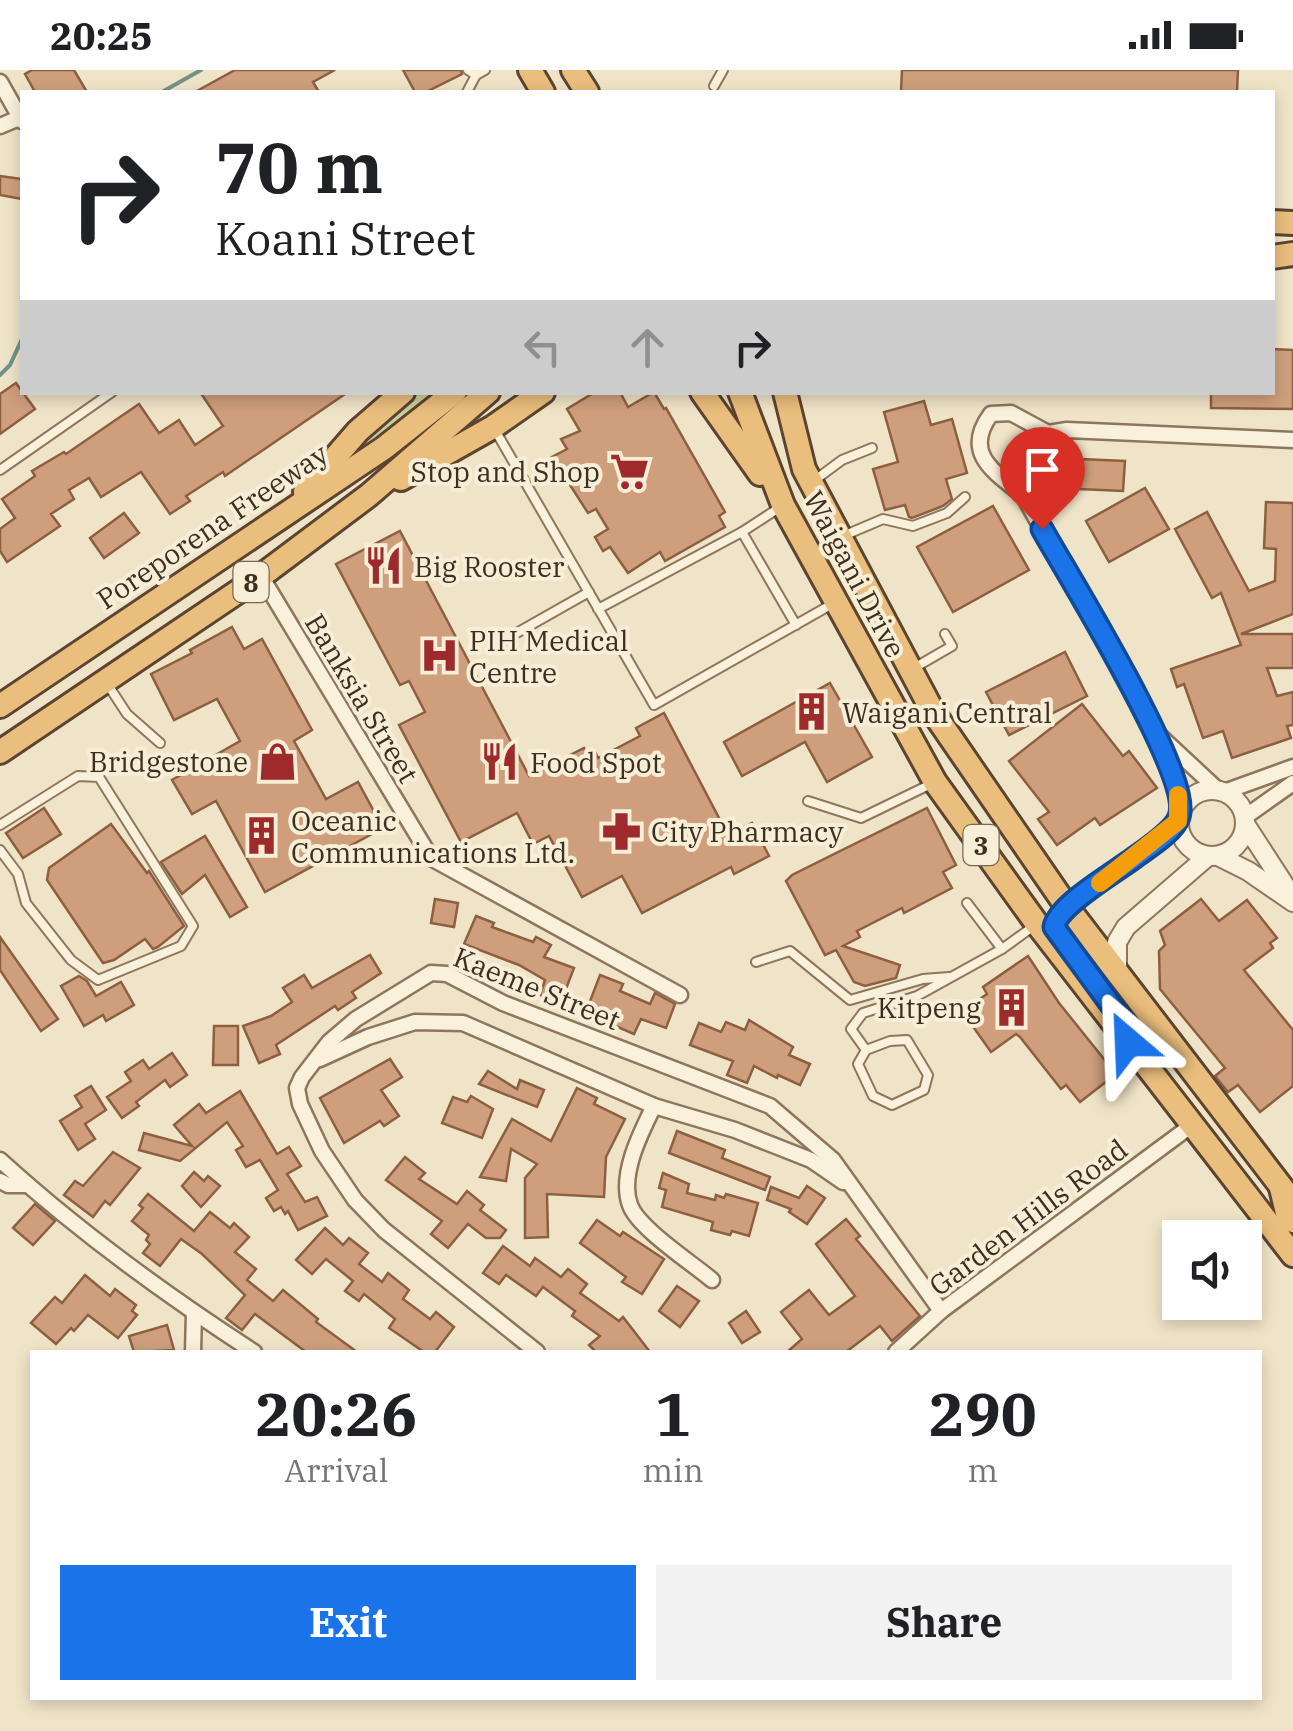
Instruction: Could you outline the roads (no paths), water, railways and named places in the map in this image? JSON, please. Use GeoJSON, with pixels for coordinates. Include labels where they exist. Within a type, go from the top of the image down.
{"type":"FeatureCollection","features":[{"type":"Feature","properties":{"kind":"highway"},"geometry":{"type":"LineString","coordinates":[[294,507],[334,457],[400,395]]}},
{"type":"Feature","properties":{"kind":"highway","name":"Poreporena Freeway"},"geometry":{"type":"LineString","coordinates":[[0,706],[384,448],[451,395]]}},
{"type":"Feature","properties":{"kind":"highway","name":"8"},"geometry":{"type":"LineString","coordinates":[[0,752],[260,576],[369,496],[485,395]]}},
{"type":"Feature","properties":{"kind":"highway"},"geometry":{"type":"LineString","coordinates":[[369,496],[493,426],[539,395]]}},
{"type":"Feature","properties":{"kind":"highway"},"geometry":{"type":"LineString","coordinates":[[704,395],[782,506]]}},
{"type":"Feature","properties":{"kind":"highway","name":"Waigani Drive"},"geometry":{"type":"LineString","coordinates":[[741,395],[782,506],[936,782],[1037,924],[1293,1255]]}},
{"type":"Feature","properties":{"kind":"highway","name":"Waigani Drive"},"geometry":{"type":"LineString","coordinates":[[785,395],[796,444],[811,482],[933,712],[1067,907],[1287,1193],[1287,1213],[1293,1222]]}},
{"type":"Feature","properties":{"kind":"highway"},"geometry":{"type":"LineString","coordinates":[[1067,907],[1054,927],[1125,1024],[1128,1042]]}},
{"type":"Feature","properties":{"kind":"street"},"geometry":{"type":"LineString","coordinates":[[0,82],[20,118]]}},
{"type":"Feature","properties":{"kind":"street"},"geometry":{"type":"LineString","coordinates":[[1023,495],[988,468],[980,448],[980,428],[991,414],[1011,413],[1048,433],[1088,429],[1293,440]]}},
{"type":"Feature","properties":{"kind":"street"},"geometry":{"type":"LineString","coordinates":[[1048,433],[1019,466],[1023,495],[1156,732],[1177,790],[1179,832],[1189,848],[1248,871],[1293,900]]}},
{"type":"Feature","properties":{"kind":"street","name":"Banksia Street"},"geometry":{"type":"LineString","coordinates":[[260,576],[431,858],[680,995]]}},
{"type":"Feature","properties":{"kind":"street"},"geometry":{"type":"LineString","coordinates":[[1156,732],[1221,792],[1235,800],[1293,900]]}},
{"type":"Feature","properties":{"kind":"street"},"geometry":{"type":"LineString","coordinates":[[1067,907],[1146,849],[1196,794],[1221,792],[1293,766]]}},
{"type":"Feature","properties":{"kind":"street"},"geometry":{"type":"LineString","coordinates":[[1117,973],[1117,942],[1126,927],[1212,856],[1238,845],[1245,820],[1293,783]]}},
{"type":"Feature","properties":{"kind":"street","name":"Kaeme Street"},"geometry":{"type":"LineString","coordinates":[[535,1350],[384,1230],[356,1200],[322,1151],[300,1104],[297,1088],[330,1042],[379,1004],[432,973],[447,974],[503,1003],[770,1106],[832,1160],[941,1311]]}},
{"type":"Feature","properties":{"kind":"street"},"geometry":{"type":"LineString","coordinates":[[315,1062],[368,1037],[416,1022],[463,1023],[654,1106],[736,1130],[811,1160],[849,1187]]}},
{"type":"Feature","properties":{"kind":"street"},"geometry":{"type":"LineString","coordinates":[[654,1106],[640,1134],[630,1170],[630,1208],[712,1280]]}},
{"type":"Feature","properties":{"kind":"street","name":"Garden Hills Road"},"geometry":{"type":"LineString","coordinates":[[898,1350],[941,1311],[1192,1124]]}},
{"type":"Feature","properties":{"kind":"street"},"geometry":{"type":"LineString","coordinates":[[0,1160],[194,1314],[251,1350]]}},
{"type":"Feature","properties":{"kind":"street"},"geometry":{"type":"LineString","coordinates":[[0,1181],[8,1186],[28,1186]]}},
{"type":"Feature","properties":{"kind":"street"},"geometry":{"type":"LineString","coordinates":[[192,1350],[194,1314]]}},
{"type":"Feature","properties":{"kind":"lane"},"geometry":{"type":"LineString","coordinates":[[714,86],[723,70]]}},
{"type":"Feature","properties":{"kind":"lane"},"geometry":{"type":"LineString","coordinates":[[0,470],[108,395]]}},
{"type":"Feature","properties":{"kind":"lane"},"geometry":{"type":"LineString","coordinates":[[493,426],[654,706],[834,602]]}},
{"type":"Feature","properties":{"kind":"lane"},"geometry":{"type":"LineString","coordinates":[[811,482],[842,460],[872,448]]}},
{"type":"Feature","properties":{"kind":"lane"},"geometry":{"type":"LineString","coordinates":[[839,538],[883,519],[913,526],[947,513],[965,498]]}},
{"type":"Feature","properties":{"kind":"lane"},"geometry":{"type":"LineString","coordinates":[[598,610],[782,506]]}},
{"type":"Feature","properties":{"kind":"lane"},"geometry":{"type":"LineString","coordinates":[[742,532],[796,625]]}},
{"type":"Feature","properties":{"kind":"lane"},"geometry":{"type":"LineString","coordinates":[[497,644],[589,592]]}},
{"type":"Feature","properties":{"kind":"lane"},"geometry":{"type":"LineString","coordinates":[[910,670],[952,646],[945,634]]}},
{"type":"Feature","properties":{"kind":"lane"},"geometry":{"type":"LineString","coordinates":[[106,681],[127,714],[160,743]]}},
{"type":"Feature","properties":{"kind":"lane"},"geometry":{"type":"LineString","coordinates":[[0,825],[78,776],[99,777],[192,926],[181,946],[98,980],[71,960],[26,902],[18,874],[0,850]]}},
{"type":"Feature","properties":{"kind":"lane"},"geometry":{"type":"LineString","coordinates":[[808,801],[861,818],[936,782]]}},
{"type":"Feature","properties":{"kind":"lane"},"geometry":{"type":"LineString","coordinates":[[967,903],[1002,949]]}},
{"type":"Feature","properties":{"kind":"lane"},"geometry":{"type":"LineString","coordinates":[[866,1050],[851,1029],[864,1012],[918,996],[1002,949],[1037,924]]}},
{"type":"Feature","properties":{"kind":"lane"},"geometry":{"type":"LineString","coordinates":[[756,962],[790,951],[850,1000],[922,979],[954,977]]}},
{"type":"Feature","properties":{"kind":"lane"},"geometry":{"type":"LineString","coordinates":[[907,1040],[928,1075],[924,1090],[892,1105],[874,1096],[858,1064],[866,1050],[890,1041],[907,1040]]}},
{"type":"Feature","properties":{"kind":"waterway"},"geometry":{"type":"LineString","coordinates":[[166,90],[201,70]]}},
{"type":"Feature","properties":{"kind":"waterway"},"geometry":{"type":"LineString","coordinates":[[0,375],[10,365],[20,343]]}},
{"type":"Feature","properties":{"kind":"place","name":"Stop and Shop"},"geometry":{"type":"Point","coordinates":[630,471]}},
{"type":"Feature","properties":{"kind":"place","name":"Big Rooster"},"geometry":{"type":"Point","coordinates":[384,566]}},
{"type":"Feature","properties":{"kind":"place","name":"PIH Medical Centre"},"geometry":{"type":"Point","coordinates":[439,656]}},
{"type":"Feature","properties":{"kind":"place","name":"Waigani Central"},"geometry":{"type":"Point","coordinates":[812,712]}},
{"type":"Feature","properties":{"kind":"place","name":"Bridgestone"},"geometry":{"type":"Point","coordinates":[278,761]}},
{"type":"Feature","properties":{"kind":"place","name":"Food Spot"},"geometry":{"type":"Point","coordinates":[500,762]}},
{"type":"Feature","properties":{"kind":"place","name":"City Pharmacy"},"geometry":{"type":"Point","coordinates":[621,831]}},
{"type":"Feature","properties":{"kind":"place","name":"Oceanic Communications Ltd."},"geometry":{"type":"Point","coordinates":[261,836]}},
{"type":"Feature","properties":{"kind":"place","name":"Kitpeng"},"geometry":{"type":"Point","coordinates":[1011,1007]}}]}
